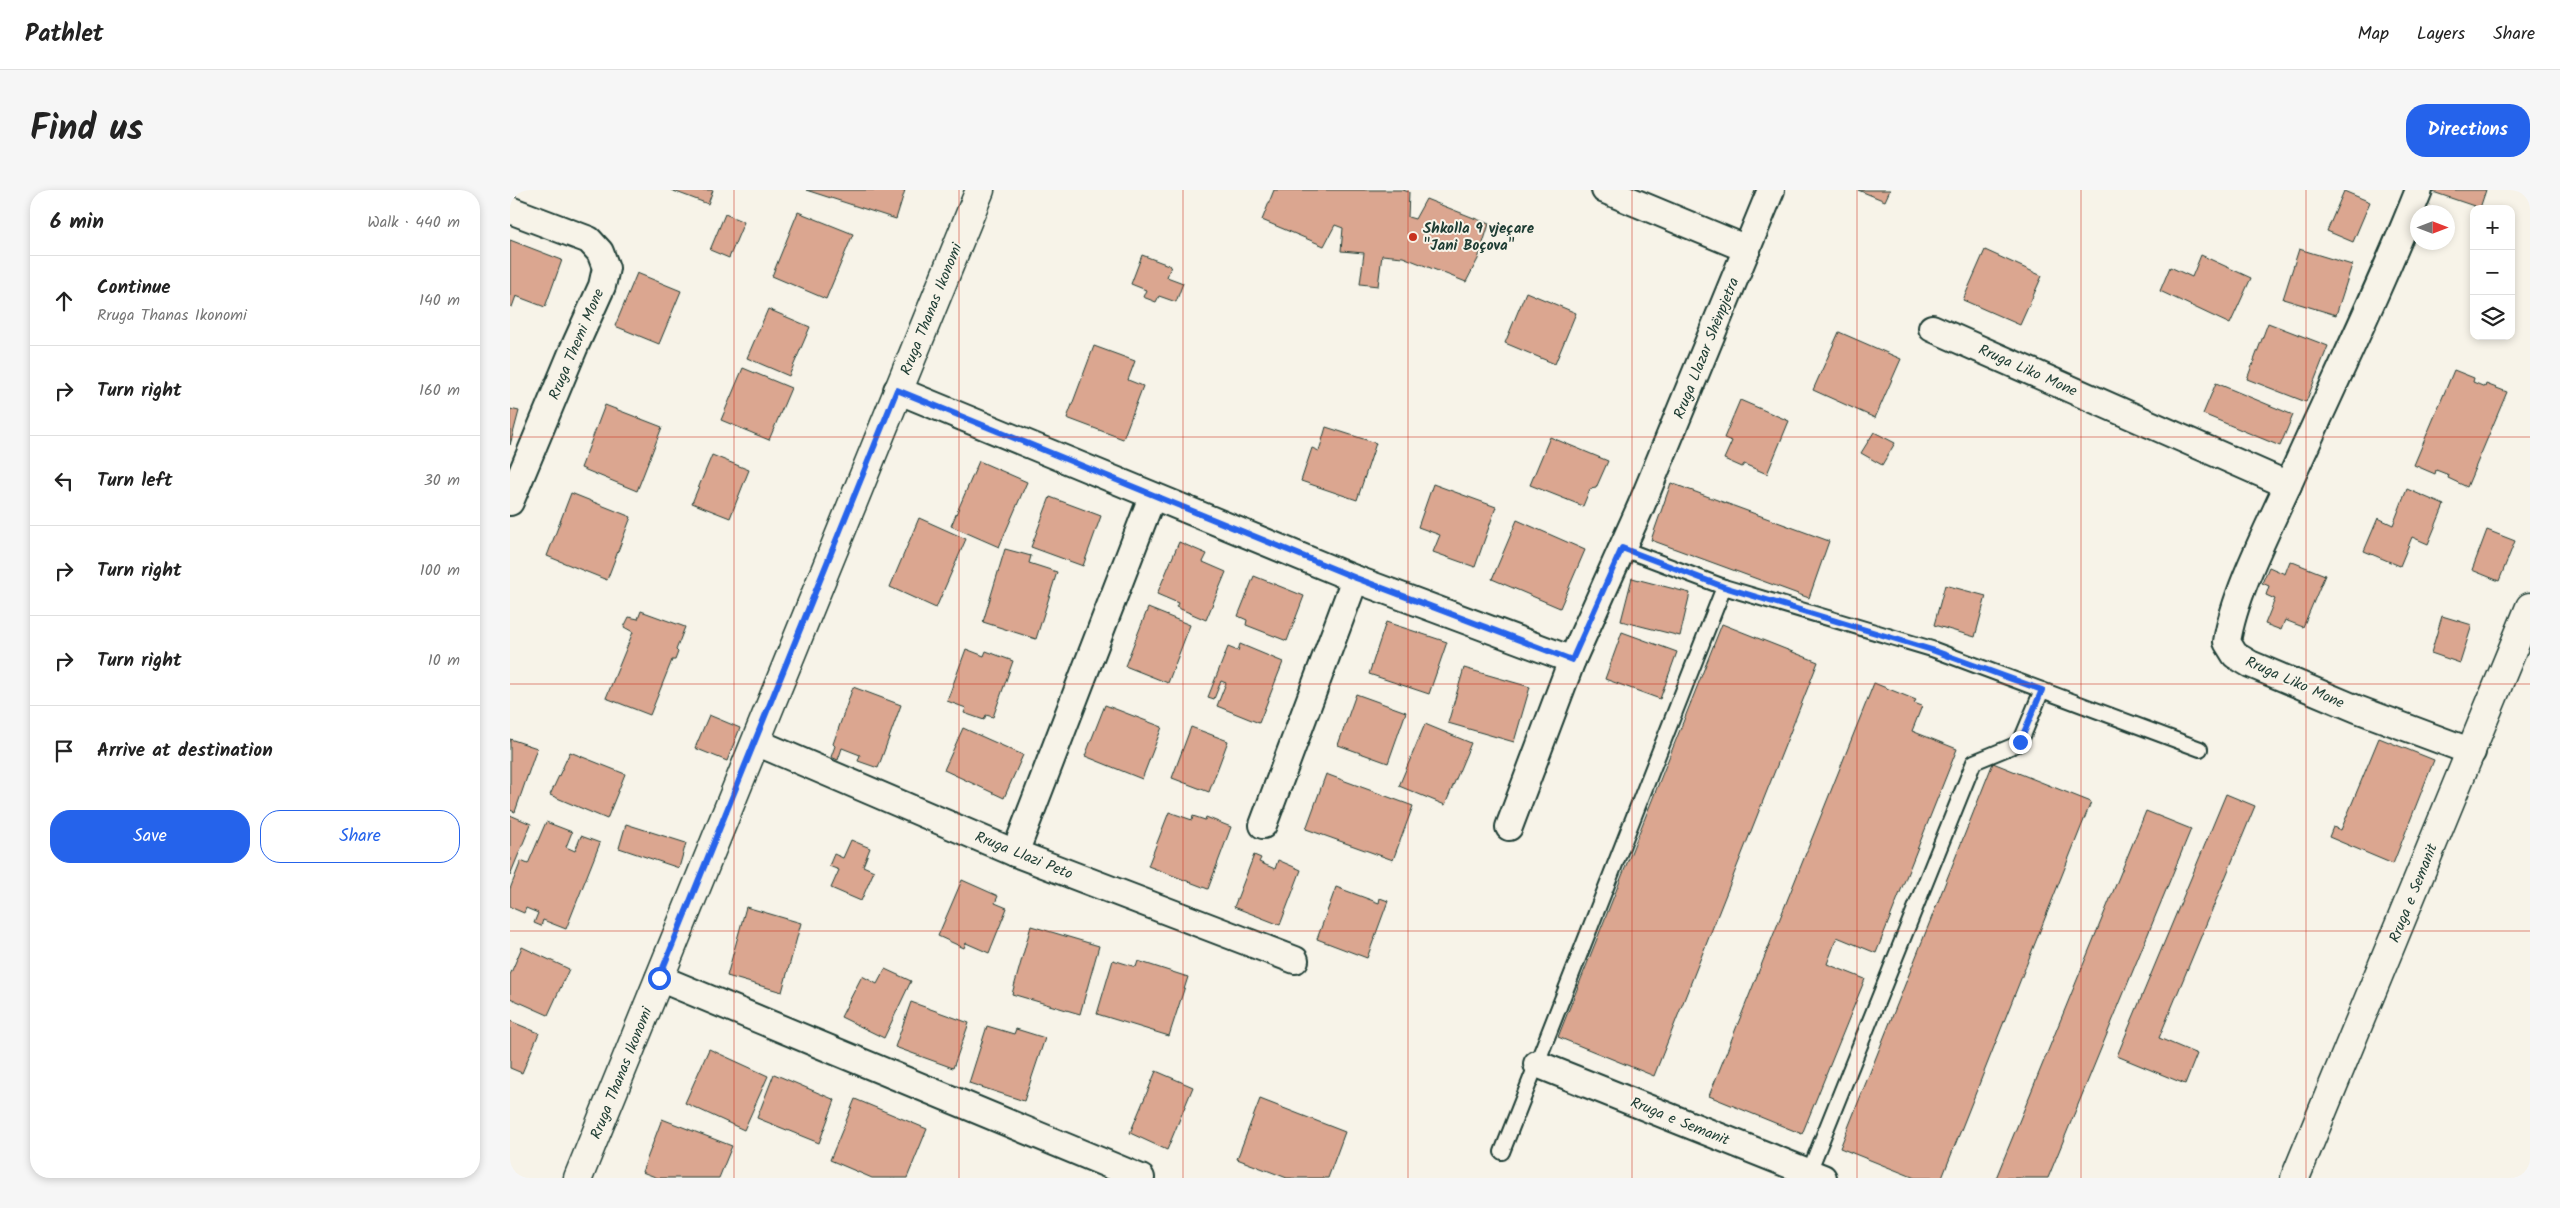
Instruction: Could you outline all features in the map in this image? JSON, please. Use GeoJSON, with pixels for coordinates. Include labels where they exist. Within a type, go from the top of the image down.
{"type":"FeatureCollection","features":[{"type":"Feature","properties":{"kind":"street","name":"Rruga Thanas Ikonomi"},"geometry":{"type":"LineString","coordinates":[[578,1178],[897,390],[980,190]]}},
{"type":"Feature","properties":{"kind":"street"},"geometry":{"type":"LineString","coordinates":[[1606,190],[1747,249]]}},
{"type":"Feature","properties":{"kind":"street","name":"Rruga Llazar Shënpjetra"},"geometry":{"type":"LineString","coordinates":[[1509,827],[1572,660],[1641,506],[1771,190]]}},
{"type":"Feature","properties":{"kind":"street","name":"Rruga Liko Mone"},"geometry":{"type":"LineString","coordinates":[[2419,190],[2393,256],[2288,486],[2230,623],[2227,642],[2235,655],[2250,664],[2348,705],[2472,752]]}},
{"type":"Feature","properties":{"kind":"street","name":"Rruga Themi Mone"},"geometry":{"type":"LineString","coordinates":[[510,210],[590,240],[600,252],[606,268],[602,286],[516,472],[510,502]]}},
{"type":"Feature","properties":{"kind":"street","name":"Rruga Liko Mone"},"geometry":{"type":"LineString","coordinates":[[1932,328],[2288,486]]}},
{"type":"Feature","properties":{"kind":"street"},"geometry":{"type":"LineString","coordinates":[[897,390],[1152,497],[1356,578],[1572,660]]}},
{"type":"Feature","properties":{"kind":"street"},"geometry":{"type":"LineString","coordinates":[[1015,853],[1152,497]]}},
{"type":"Feature","properties":{"kind":"street"},"geometry":{"type":"LineString","coordinates":[[1263,825],[1356,578]]}},
{"type":"Feature","properties":{"kind":"street","name":"Rruga e Semanit"},"geometry":{"type":"LineString","coordinates":[[2295,1178],[2472,752],[2530,607]]}},
{"type":"Feature","properties":{"kind":"street","name":"Rruga Llazi Peto"},"geometry":{"type":"LineString","coordinates":[[756,742],[1015,853],[1295,960]]}},
{"type":"Feature","properties":{"kind":"street"},"geometry":{"type":"LineString","coordinates":[[659,978],[1141,1178]]}},
{"type":"Feature","properties":{"kind":"street","name":"Rruga e Semanit"},"geometry":{"type":"LineString","coordinates":[[1537,1064],[1816,1175]]}},
{"type":"Feature","properties":{"kind":"lane"},"geometry":{"type":"LineString","coordinates":[[1622,548],[1724,587],[1932,650],[2200,749]]}},
{"type":"Feature","properties":{"kind":"lane"},"geometry":{"type":"LineString","coordinates":[[1502,1152],[1724,587]]}},
{"type":"Feature","properties":{"kind":"lane"},"geometry":{"type":"LineString","coordinates":[[1816,1175],[1974,762],[2020,742],[2042,690]]}},
{"type":"Feature","properties":{"kind":"building"},"geometry":{"type":"Polygon","coordinates":[[[671,190],[713,190],[708,204],[671,190]]]}},
{"type":"Feature","properties":{"kind":"building"},"geometry":{"type":"Polygon","coordinates":[[[806,190],[905,190],[896,219],[806,190]]]}},
{"type":"Feature","properties":{"kind":"building","name":"Shkolla 9 vjeçare \"Jani Boçova\""},"geometry":{"type":"Polygon","coordinates":[[[1274,190],[1403,190],[1409,192],[1408,217],[1415,219],[1426,199],[1489,224],[1478,259],[1466,282],[1403,257],[1382,255],[1378,286],[1360,284],[1364,253],[1341,251],[1343,228],[1335,225],[1324,246],[1262,220],[1274,190]]]}},
{"type":"Feature","properties":{"kind":"building"},"geometry":{"type":"Polygon","coordinates":[[[1858,190],[1890,190],[1885,201],[1858,190]]]}},
{"type":"Feature","properties":{"kind":"building"},"geometry":{"type":"Polygon","coordinates":[[[2434,190],[2486,190],[2481,205],[2471,205],[2433,192],[2434,190]]]}},
{"type":"Feature","properties":{"kind":"building"},"geometry":{"type":"Polygon","coordinates":[[[2344,191],[2370,202],[2353,242],[2327,231],[2344,191]]]}},
{"type":"Feature","properties":{"kind":"building"},"geometry":{"type":"Polygon","coordinates":[[[798,212],[853,234],[826,299],[772,276],[798,212]]]}},
{"type":"Feature","properties":{"kind":"building"},"geometry":{"type":"Polygon","coordinates":[[[725,214],[744,222],[729,258],[710,250],[725,214]]]}},
{"type":"Feature","properties":{"kind":"building"},"geometry":{"type":"Polygon","coordinates":[[[510,240],[562,260],[545,307],[516,296],[512,307],[510,306],[510,240]]]}},
{"type":"Feature","properties":{"kind":"building"},"geometry":{"type":"Polygon","coordinates":[[[2299,249],[2352,265],[2336,315],[2283,299],[2299,249]]]}},
{"type":"Feature","properties":{"kind":"building"},"geometry":{"type":"Polygon","coordinates":[[[1985,250],[2042,276],[2020,325],[1963,300],[1985,250]]]}},
{"type":"Feature","properties":{"kind":"building"},"geometry":{"type":"Polygon","coordinates":[[[1142,255],[1171,266],[1167,277],[1183,283],[1176,302],[1159,296],[1156,302],[1143,297],[1146,290],[1131,284],[1142,255]]]}},
{"type":"Feature","properties":{"kind":"building"},"geometry":{"type":"Polygon","coordinates":[[[2201,255],[2251,278],[2230,324],[2160,291],[2170,267],[2192,277],[2201,255]]]}},
{"type":"Feature","properties":{"kind":"building"},"geometry":{"type":"Polygon","coordinates":[[[637,273],[681,291],[659,344],[615,326],[637,273]]]}},
{"type":"Feature","properties":{"kind":"building"},"geometry":{"type":"Polygon","coordinates":[[[1526,292],[1576,313],[1555,364],[1505,343],[1526,292]]]}},
{"type":"Feature","properties":{"kind":"building"},"geometry":{"type":"Polygon","coordinates":[[[768,309],[810,327],[789,376],[747,358],[768,309]]]}},
{"type":"Feature","properties":{"kind":"building"},"geometry":{"type":"Polygon","coordinates":[[[2268,323],[2328,346],[2306,402],[2247,379],[2268,323]]]}},
{"type":"Feature","properties":{"kind":"building"},"geometry":{"type":"Polygon","coordinates":[[[1839,332],[1901,359],[1875,418],[1813,390],[1839,332]]]}},
{"type":"Feature","properties":{"kind":"building"},"geometry":{"type":"Polygon","coordinates":[[[1094,346],[1135,361],[1128,380],[1143,386],[1123,439],[1067,418],[1094,346]]]}},
{"type":"Feature","properties":{"kind":"building"},"geometry":{"type":"Polygon","coordinates":[[[743,368],[791,388],[769,440],[721,420],[743,368]]]}},
{"type":"Feature","properties":{"kind":"building"},"geometry":{"type":"Polygon","coordinates":[[[2454,370],[2474,378],[2473,382],[2485,387],[2486,384],[2507,392],[2467,487],[2448,478],[2449,475],[2436,470],[2435,474],[2414,465],[2454,370]]]}},
{"type":"Feature","properties":{"kind":"building"},"geometry":{"type":"Polygon","coordinates":[[[2216,383],[2293,415],[2280,446],[2203,414],[2216,383]]]}},
{"type":"Feature","properties":{"kind":"building"},"geometry":{"type":"Polygon","coordinates":[[[1740,400],[1789,421],[1767,474],[1744,464],[1742,467],[1724,459],[1732,441],[1724,438],[1740,400]]]}},
{"type":"Feature","properties":{"kind":"building"},"geometry":{"type":"Polygon","coordinates":[[[605,405],[662,427],[637,491],[581,468],[605,405]]]}},
{"type":"Feature","properties":{"kind":"building"},"geometry":{"type":"Polygon","coordinates":[[[510,409],[519,411],[510,445],[510,409]]]}},
{"type":"Feature","properties":{"kind":"building"},"geometry":{"type":"Polygon","coordinates":[[[1326,427],[1376,443],[1357,500],[1301,481],[1312,448],[1319,451],[1326,427]]]}},
{"type":"Feature","properties":{"kind":"building"},"geometry":{"type":"Polygon","coordinates":[[[1874,432],[1895,443],[1882,465],[1861,453],[1874,432]]]}},
{"type":"Feature","properties":{"kind":"building"},"geometry":{"type":"Polygon","coordinates":[[[1550,437],[1608,461],[1596,488],[1590,489],[1583,506],[1530,485],[1550,437]]]}},
{"type":"Feature","properties":{"kind":"building"},"geometry":{"type":"Polygon","coordinates":[[[712,455],[749,470],[730,518],[692,503],[712,455]]]}},
{"type":"Feature","properties":{"kind":"building"},"geometry":{"type":"Polygon","coordinates":[[[979,461],[1027,482],[999,547],[951,526],[979,461]]]}},
{"type":"Feature","properties":{"kind":"building"},"geometry":{"type":"Polygon","coordinates":[[[1671,483],[1829,541],[1809,598],[1651,540],[1671,483]]]}},
{"type":"Feature","properties":{"kind":"building"},"geometry":{"type":"Polygon","coordinates":[[[1433,484],[1496,507],[1475,567],[1433,552],[1440,535],[1418,527],[1433,484]]]}},
{"type":"Feature","properties":{"kind":"building"},"geometry":{"type":"Polygon","coordinates":[[[2407,489],[2444,505],[2428,544],[2412,537],[2400,566],[2364,551],[2378,518],[2393,525],[2407,489]]]}},
{"type":"Feature","properties":{"kind":"building"},"geometry":{"type":"Polygon","coordinates":[[[571,493],[631,517],[607,580],[547,556],[571,493]]]}},
{"type":"Feature","properties":{"kind":"building"},"geometry":{"type":"Polygon","coordinates":[[[1050,497],[1101,516],[1083,566],[1031,547],[1050,497]]]}},
{"type":"Feature","properties":{"kind":"building"},"geometry":{"type":"Polygon","coordinates":[[[919,518],[966,539],[936,608],[890,587],[919,518]]]}},
{"type":"Feature","properties":{"kind":"building"},"geometry":{"type":"Polygon","coordinates":[[[1517,520],[1585,550],[1560,608],[1492,579],[1517,520]]]}},
{"type":"Feature","properties":{"kind":"building"},"geometry":{"type":"Polygon","coordinates":[[[2487,530],[2515,541],[2499,581],[2472,570],[2487,530]]]}},
{"type":"Feature","properties":{"kind":"building"},"geometry":{"type":"Polygon","coordinates":[[[1179,542],[1207,554],[1203,562],[1226,572],[1206,620],[1176,607],[1178,603],[1157,594],[1179,542]]]}},
{"type":"Feature","properties":{"kind":"building"},"geometry":{"type":"Polygon","coordinates":[[[1005,549],[1031,556],[1029,563],[1057,572],[1036,639],[983,622],[1005,549]]]}},
{"type":"Feature","properties":{"kind":"building"},"geometry":{"type":"Polygon","coordinates":[[[2290,561],[2325,575],[2303,627],[2285,620],[2281,630],[2265,624],[2275,599],[2266,595],[2269,586],[2262,583],[2269,567],[2285,574],[2290,561]]]}},
{"type":"Feature","properties":{"kind":"building"},"geometry":{"type":"Polygon","coordinates":[[[1254,576],[1304,596],[1287,641],[1246,625],[1247,620],[1238,616],[1254,576]]]}},
{"type":"Feature","properties":{"kind":"building"},"geometry":{"type":"Polygon","coordinates":[[[1632,578],[1690,593],[1680,636],[1621,621],[1632,578]]]}},
{"type":"Feature","properties":{"kind":"building"},"geometry":{"type":"Polygon","coordinates":[[[1945,585],[1986,596],[1975,637],[1934,625],[1945,585]]]}},
{"type":"Feature","properties":{"kind":"building"},"geometry":{"type":"Polygon","coordinates":[[[1148,608],[1190,625],[1168,683],[1125,666],[1148,608]]]}},
{"type":"Feature","properties":{"kind":"building"},"geometry":{"type":"Polygon","coordinates":[[[641,611],[685,627],[676,650],[678,652],[675,660],[672,660],[650,715],[606,698],[633,632],[624,627],[629,617],[638,619],[641,611]]]}},
{"type":"Feature","properties":{"kind":"building"},"geometry":{"type":"Polygon","coordinates":[[[2442,616],[2472,625],[2460,663],[2431,653],[2442,616]]]}},
{"type":"Feature","properties":{"kind":"building"},"geometry":{"type":"Polygon","coordinates":[[[1386,622],[1447,642],[1429,694],[1369,674],[1386,622]]]}},
{"type":"Feature","properties":{"kind":"building"},"geometry":{"type":"Polygon","coordinates":[[[1722,624],[1818,662],[1654,1076],[1558,1037],[1722,624]]]}},
{"type":"Feature","properties":{"kind":"building"},"geometry":{"type":"Polygon","coordinates":[[[1622,632],[1677,652],[1660,699],[1605,679],[1622,632]]]}},
{"type":"Feature","properties":{"kind":"building"},"geometry":{"type":"Polygon","coordinates":[[[1240,644],[1283,662],[1259,723],[1217,706],[1226,683],[1221,681],[1214,699],[1208,697],[1228,647],[1238,651],[1240,644]]]}},
{"type":"Feature","properties":{"kind":"building"},"geometry":{"type":"Polygon","coordinates":[[[966,649],[984,656],[986,651],[1013,661],[993,717],[986,715],[984,720],[964,713],[966,708],[947,701],[966,649]]]}},
{"type":"Feature","properties":{"kind":"building"},"geometry":{"type":"Polygon","coordinates":[[[1464,668],[1530,687],[1514,742],[1448,723],[1464,668]]]}},
{"type":"Feature","properties":{"kind":"building"},"geometry":{"type":"Polygon","coordinates":[[[1874,683],[1916,700],[1914,703],[1922,706],[1912,731],[1957,749],[1876,953],[1837,937],[1827,964],[1865,979],[1802,1134],[1709,1096],[1874,683]]]}},
{"type":"Feature","properties":{"kind":"building"},"geometry":{"type":"Polygon","coordinates":[[[853,687],[901,705],[878,768],[858,761],[860,755],[842,748],[838,760],[831,757],[835,746],[833,744],[853,687]]]}},
{"type":"Feature","properties":{"kind":"building"},"geometry":{"type":"Polygon","coordinates":[[[1356,694],[1406,712],[1388,763],[1338,745],[1356,694]]]}},
{"type":"Feature","properties":{"kind":"building"},"geometry":{"type":"Polygon","coordinates":[[[1105,705],[1162,727],[1142,779],[1085,756],[1105,705]]]}},
{"type":"Feature","properties":{"kind":"building"},"geometry":{"type":"Polygon","coordinates":[[[709,715],[740,728],[727,761],[695,748],[709,715]]]}},
{"type":"Feature","properties":{"kind":"building"},"geometry":{"type":"Polygon","coordinates":[[[1425,724],[1471,743],[1445,805],[1399,786],[1425,724]]]}},
{"type":"Feature","properties":{"kind":"building"},"geometry":{"type":"Polygon","coordinates":[[[1191,727],[1228,741],[1209,792],[1172,778],[1191,727]]]}},
{"type":"Feature","properties":{"kind":"building"},"geometry":{"type":"Polygon","coordinates":[[[963,728],[1023,755],[1004,798],[944,770],[963,728]]]}},
{"type":"Feature","properties":{"kind":"building"},"geometry":{"type":"Polygon","coordinates":[[[2379,738],[2434,760],[2393,864],[2329,837],[2333,827],[2341,830],[2379,738]]]}},
{"type":"Feature","properties":{"kind":"building"},"geometry":{"type":"Polygon","coordinates":[[[510,739],[537,748],[515,812],[510,810],[510,739]]]}},
{"type":"Feature","properties":{"kind":"building"},"geometry":{"type":"Polygon","coordinates":[[[570,752],[625,774],[607,819],[550,795],[570,752]]]}},
{"type":"Feature","properties":{"kind":"building"},"geometry":{"type":"Polygon","coordinates":[[[1993,763],[2091,802],[1942,1178],[1915,1178],[1840,1148],[1993,763]]]}},
{"type":"Feature","properties":{"kind":"building"},"geometry":{"type":"Polygon","coordinates":[[[1326,774],[1413,806],[1393,860],[1306,829],[1326,774]]]}},
{"type":"Feature","properties":{"kind":"building"},"geometry":{"type":"Polygon","coordinates":[[[2226,794],[2255,806],[2159,1038],[2197,1054],[2185,1084],[2117,1056],[2226,794]]]}},
{"type":"Feature","properties":{"kind":"building"},"geometry":{"type":"Polygon","coordinates":[[[2146,811],[2191,829],[2048,1178],[1996,1178],[2146,811]]]}},
{"type":"Feature","properties":{"kind":"building"},"geometry":{"type":"Polygon","coordinates":[[[1169,812],[1192,820],[1193,816],[1205,820],[1206,817],[1231,827],[1208,889],[1148,866],[1169,812]]]}},
{"type":"Feature","properties":{"kind":"building"},"geometry":{"type":"Polygon","coordinates":[[[510,815],[531,824],[510,875],[510,815]]]}},
{"type":"Feature","properties":{"kind":"building"},"geometry":{"type":"Polygon","coordinates":[[[546,822],[572,832],[566,847],[575,851],[581,836],[600,843],[566,929],[543,920],[541,926],[534,923],[538,913],[526,908],[524,913],[510,907],[510,889],[521,861],[528,864],[546,822]]]}},
{"type":"Feature","properties":{"kind":"building"},"geometry":{"type":"Polygon","coordinates":[[[626,824],[686,843],[679,868],[619,848],[626,824]]]}},
{"type":"Feature","properties":{"kind":"building"},"geometry":{"type":"Polygon","coordinates":[[[851,840],[870,848],[863,866],[874,871],[861,901],[831,888],[839,870],[829,866],[834,854],[843,858],[851,840]]]}},
{"type":"Feature","properties":{"kind":"building"},"geometry":{"type":"Polygon","coordinates":[[[1254,855],[1261,858],[1259,862],[1275,869],[1278,860],[1301,870],[1280,925],[1234,907],[1254,855]]]}},
{"type":"Feature","properties":{"kind":"building"},"geometry":{"type":"Polygon","coordinates":[[[962,880],[998,896],[995,903],[1007,908],[989,953],[966,943],[964,948],[938,936],[962,880]]]}},
{"type":"Feature","properties":{"kind":"building"},"geometry":{"type":"Polygon","coordinates":[[[1336,887],[1379,903],[1380,898],[1388,901],[1367,958],[1317,939],[1336,887]]]}},
{"type":"Feature","properties":{"kind":"building"},"geometry":{"type":"Polygon","coordinates":[[[746,907],[801,923],[782,992],[727,976],[746,907]]]}},
{"type":"Feature","properties":{"kind":"building"},"geometry":{"type":"Polygon","coordinates":[[[1031,926],[1099,946],[1080,1014],[1012,994],[1031,926]]]}},
{"type":"Feature","properties":{"kind":"building"},"geometry":{"type":"Polygon","coordinates":[[[522,947],[569,969],[548,1015],[510,998],[510,975],[522,947]]]}},
{"type":"Feature","properties":{"kind":"building"},"geometry":{"type":"Polygon","coordinates":[[[1113,960],[1136,967],[1138,961],[1188,977],[1169,1036],[1097,1014],[1113,960]]]}},
{"type":"Feature","properties":{"kind":"building"},"geometry":{"type":"Polygon","coordinates":[[[885,969],[911,981],[884,1038],[841,1017],[862,976],[877,984],[885,969]]]}},
{"type":"Feature","properties":{"kind":"building"},"geometry":{"type":"Polygon","coordinates":[[[911,1002],[969,1023],[953,1068],[895,1047],[911,1002]]]}},
{"type":"Feature","properties":{"kind":"building"},"geometry":{"type":"Polygon","coordinates":[[[510,1021],[539,1033],[522,1073],[510,1068],[510,1021]]]}},
{"type":"Feature","properties":{"kind":"building"},"geometry":{"type":"Polygon","coordinates":[[[987,1026],[1014,1034],[1016,1029],[1045,1038],[1024,1101],[969,1083],[987,1026]]]}},
{"type":"Feature","properties":{"kind":"building"},"geometry":{"type":"Polygon","coordinates":[[[709,1049],[768,1076],[744,1130],[685,1103],[709,1049]]]}},
{"type":"Feature","properties":{"kind":"building"},"geometry":{"type":"Polygon","coordinates":[[[1156,1071],[1193,1087],[1167,1150],[1130,1133],[1156,1071]]]}},
{"type":"Feature","properties":{"kind":"building"},"geometry":{"type":"Polygon","coordinates":[[[774,1074],[835,1100],[819,1143],[757,1118],[774,1074]]]}},
{"type":"Feature","properties":{"kind":"building"},"geometry":{"type":"Polygon","coordinates":[[[855,1099],[927,1129],[907,1178],[872,1178],[830,1160],[855,1099]]]}},
{"type":"Feature","properties":{"kind":"building"},"geometry":{"type":"Polygon","coordinates":[[[1260,1099],[1345,1132],[1328,1178],[1287,1178],[1237,1159],[1260,1099]]]}},
{"type":"Feature","properties":{"kind":"building"},"geometry":{"type":"Polygon","coordinates":[[[662,1119],[732,1146],[719,1178],[658,1178],[642,1172],[662,1119]]]}},
{"type":"Feature","properties":{"kind":"place","name":"Shkolla 9 vjeçare \"Jani Boçova\""},"geometry":{"type":"Point","coordinates":[1413,237]}},
{"type":"Feature","properties":{"kind":"route"},"geometry":{"type":"LineString","coordinates":[[659,978],[897,390],[1152,497],[1356,578],[1572,660],[1622,548],[1724,587],[1932,650],[2042,690],[2020,742]]}}]}
